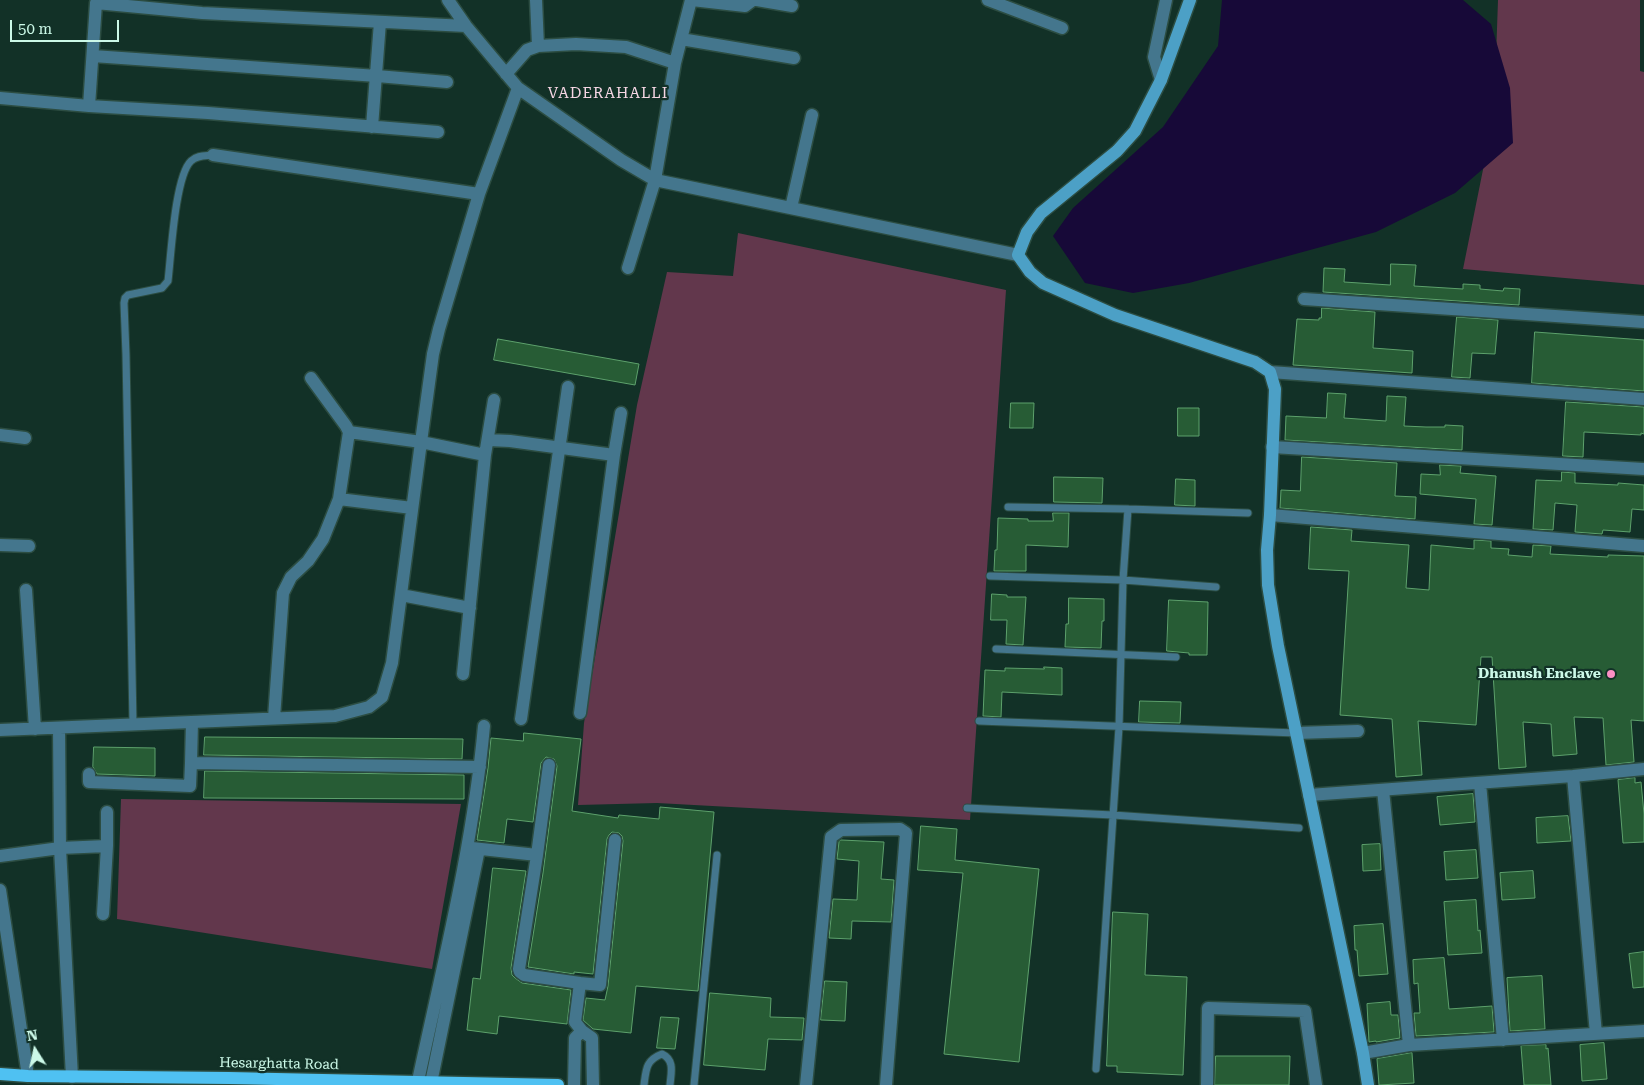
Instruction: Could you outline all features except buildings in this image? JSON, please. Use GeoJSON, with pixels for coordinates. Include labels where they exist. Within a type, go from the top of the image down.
{"type":"FeatureCollection","features":[{"type":"Feature","properties":{"kind":"main road","name":"Hesarghatta Road"},"geometry":{"type":"LineString","coordinates":[[0,1074],[72,1077],[418,1081],[435,1084],[558,1085]]}},
{"type":"Feature","properties":{"kind":"street"},"geometry":{"type":"LineString","coordinates":[[448,0],[466,26],[518,88],[621,160],[655,180],[1018,255],[1030,272],[1043,283],[1115,315],[1255,362],[1270,372],[1275,389],[1267,550],[1268,584],[1278,646],[1363,1053],[1368,1085]]}},
{"type":"Feature","properties":{"kind":"street"},"geometry":{"type":"LineString","coordinates":[[536,0],[538,46]]}},
{"type":"Feature","properties":{"kind":"street"},"geometry":{"type":"LineString","coordinates":[[628,268],[655,180],[675,63],[692,0],[745,6],[752,0]]}},
{"type":"Feature","properties":{"kind":"street"},"geometry":{"type":"LineString","coordinates":[[757,0],[792,6]]}},
{"type":"Feature","properties":{"kind":"street"},"geometry":{"type":"LineString","coordinates":[[988,0],[1062,28]]}},
{"type":"Feature","properties":{"kind":"street"},"geometry":{"type":"LineString","coordinates":[[1162,80],[1154,57],[1166,0]]}},
{"type":"Feature","properties":{"kind":"street"},"geometry":{"type":"LineString","coordinates":[[1018,255],[1027,232],[1041,213],[1117,152],[1135,131],[1162,80],[1190,0]]}},
{"type":"Feature","properties":{"kind":"street"},"geometry":{"type":"LineString","coordinates":[[89,106],[96,3],[202,13],[466,26]]}},
{"type":"Feature","properties":{"kind":"street"},"geometry":{"type":"LineString","coordinates":[[372,127],[380,22]]}},
{"type":"Feature","properties":{"kind":"street"},"geometry":{"type":"LineString","coordinates":[[681,39],[794,58]]}},
{"type":"Feature","properties":{"kind":"street"},"geometry":{"type":"LineString","coordinates":[[506,74],[527,50],[538,46],[576,44],[626,47],[675,63]]}},
{"type":"Feature","properties":{"kind":"street"},"geometry":{"type":"LineString","coordinates":[[93,56],[447,82]]}},
{"type":"Feature","properties":{"kind":"street"},"geometry":{"type":"LineString","coordinates":[[0,730],[335,716],[369,707],[382,697],[392,663],[433,354],[478,194],[518,88]]}},
{"type":"Feature","properties":{"kind":"street"},"geometry":{"type":"LineString","coordinates":[[0,98],[438,132]]}},
{"type":"Feature","properties":{"kind":"street"},"geometry":{"type":"LineString","coordinates":[[791,208],[812,115]]}},
{"type":"Feature","properties":{"kind":"street"},"geometry":{"type":"LineString","coordinates":[[213,155],[478,194]]}},
{"type":"Feature","properties":{"kind":"street"},"geometry":{"type":"LineString","coordinates":[[1304,300],[1644,322]]}},
{"type":"Feature","properties":{"kind":"street"},"geometry":{"type":"LineString","coordinates":[[1270,372],[1644,399]]}},
{"type":"Feature","properties":{"kind":"street"},"geometry":{"type":"LineString","coordinates":[[274,718],[282,594],[292,578],[308,561],[322,539],[339,499],[349,432],[311,378]]}},
{"type":"Feature","properties":{"kind":"street"},"geometry":{"type":"LineString","coordinates":[[521,719],[568,386]]}},
{"type":"Feature","properties":{"kind":"street"},"geometry":{"type":"LineString","coordinates":[[463,674],[485,455],[494,400]]}},
{"type":"Feature","properties":{"kind":"street"},"geometry":{"type":"LineString","coordinates":[[580,713],[621,414]]}},
{"type":"Feature","properties":{"kind":"street"},"geometry":{"type":"LineString","coordinates":[[349,432],[420,442],[485,455]]}},
{"type":"Feature","properties":{"kind":"street"},"geometry":{"type":"LineString","coordinates":[[0,435],[25,438]]}},
{"type":"Feature","properties":{"kind":"street"},"geometry":{"type":"LineString","coordinates":[[488,440],[510,441],[614,455]]}},
{"type":"Feature","properties":{"kind":"street"},"geometry":{"type":"LineString","coordinates":[[1272,447],[1644,470]]}},
{"type":"Feature","properties":{"kind":"street"},"geometry":{"type":"LineString","coordinates":[[339,499],[412,508]]}},
{"type":"Feature","properties":{"kind":"street"},"geometry":{"type":"LineString","coordinates":[[1270,515],[1644,546]]}},
{"type":"Feature","properties":{"kind":"street"},"geometry":{"type":"LineString","coordinates":[[0,545],[29,546]]}},
{"type":"Feature","properties":{"kind":"street"},"geometry":{"type":"LineString","coordinates":[[26,590],[35,729]]}},
{"type":"Feature","properties":{"kind":"street"},"geometry":{"type":"LineString","coordinates":[[401,595],[470,608]]}},
{"type":"Feature","properties":{"kind":"street"},"geometry":{"type":"LineString","coordinates":[[89,774],[89,782],[190,786],[192,722]]}},
{"type":"Feature","properties":{"kind":"street"},"geometry":{"type":"LineString","coordinates":[[435,1084],[473,848],[484,726]]}},
{"type":"Feature","properties":{"kind":"street"},"geometry":{"type":"LineString","coordinates":[[58,728],[60,848],[72,1077]]}},
{"type":"Feature","properties":{"kind":"street"},"geometry":{"type":"LineString","coordinates":[[1296,733],[1358,731]]}},
{"type":"Feature","properties":{"kind":"street"},"geometry":{"type":"LineString","coordinates":[[191,763],[480,767]]}},
{"type":"Feature","properties":{"kind":"street"},"geometry":{"type":"LineString","coordinates":[[549,765],[538,855],[519,969],[524,975],[600,985],[615,840]]}},
{"type":"Feature","properties":{"kind":"street"},"geometry":{"type":"LineString","coordinates":[[1309,795],[1644,769]]}},
{"type":"Feature","properties":{"kind":"street"},"geometry":{"type":"LineString","coordinates":[[1573,776],[1596,1034]]}},
{"type":"Feature","properties":{"kind":"street"},"geometry":{"type":"LineString","coordinates":[[1480,783],[1503,1040]]}},
{"type":"Feature","properties":{"kind":"street"},"geometry":{"type":"LineString","coordinates":[[1383,790],[1409,1045]]}},
{"type":"Feature","properties":{"kind":"street"},"geometry":{"type":"LineString","coordinates":[[103,914],[107,812]]}},
{"type":"Feature","properties":{"kind":"street"},"geometry":{"type":"LineString","coordinates":[[806,1085],[831,837],[841,830],[900,829],[906,833],[886,1085]]}},
{"type":"Feature","properties":{"kind":"street"},"geometry":{"type":"LineString","coordinates":[[0,856],[60,848],[107,846]]}},
{"type":"Feature","properties":{"kind":"street"},"geometry":{"type":"LineString","coordinates":[[473,848],[538,855]]}},
{"type":"Feature","properties":{"kind":"street"},"geometry":{"type":"LineString","coordinates":[[418,1081],[473,848]]}},
{"type":"Feature","properties":{"kind":"street"},"geometry":{"type":"LineString","coordinates":[[0,890],[28,1076]]}},
{"type":"Feature","properties":{"kind":"street"},"geometry":{"type":"LineString","coordinates":[[580,983],[575,1022],[582,1031],[592,1038],[592,1085]]}},
{"type":"Feature","properties":{"kind":"street"},"geometry":{"type":"LineString","coordinates":[[1207,1085],[1208,1008],[1305,1011],[1316,1085]]}},
{"type":"Feature","properties":{"kind":"street"},"geometry":{"type":"LineString","coordinates":[[574,1085],[575,1038],[582,1031]]}},
{"type":"Feature","properties":{"kind":"street"},"geometry":{"type":"LineString","coordinates":[[1363,1053],[1409,1045],[1644,1031]]}},
{"type":"Feature","properties":{"kind":"lane"},"geometry":{"type":"LineString","coordinates":[[133,724],[124,303],[128,295],[162,288],[166,285],[179,191],[184,172],[191,161],[199,156],[213,155]]}},
{"type":"Feature","properties":{"kind":"lane"},"geometry":{"type":"LineString","coordinates":[[1008,507],[1248,513]]}},
{"type":"Feature","properties":{"kind":"lane"},"geometry":{"type":"LineString","coordinates":[[1096,1069],[1113,815],[1123,580],[1128,509]]}},
{"type":"Feature","properties":{"kind":"lane"},"geometry":{"type":"LineString","coordinates":[[990,576],[1123,580],[1216,587]]}},
{"type":"Feature","properties":{"kind":"lane"},"geometry":{"type":"LineString","coordinates":[[996,649],[1176,657]]}},
{"type":"Feature","properties":{"kind":"lane"},"geometry":{"type":"LineString","coordinates":[[979,722],[1296,733]]}},
{"type":"Feature","properties":{"kind":"lane"},"geometry":{"type":"LineString","coordinates":[[967,808],[1113,815],[1299,828]]}},
{"type":"Feature","properties":{"kind":"lane"},"geometry":{"type":"LineString","coordinates":[[694,1085],[717,855]]}},
{"type":"Feature","properties":{"kind":"lane"},"geometry":{"type":"LineString","coordinates":[[644,1085],[647,1066],[652,1058],[662,1054],[668,1056],[671,1064],[670,1085]]}},
{"type":"Feature","properties":{"kind":"shaded area"},"geometry":{"type":"Polygon","coordinates":[[[1222,0],[1463,0],[1491,24],[1510,88],[1513,143],[1455,193],[1376,232],[1189,283],[1133,293],[1085,283],[1053,236],[1073,208],[1163,127],[1218,46],[1222,0]]]}},
{"type":"Feature","properties":{"kind":"shaded area"},"geometry":{"type":"Polygon","coordinates":[[[1498,0],[1640,0],[1640,71],[1644,72],[1644,285],[1463,269],[1494,115],[1498,0]]]}},
{"type":"Feature","properties":{"kind":"shaded area"},"geometry":{"type":"Polygon","coordinates":[[[738,233],[1006,290],[970,820],[657,803],[578,805],[584,723],[637,405],[667,272],[733,276],[738,233]]]}},
{"type":"Feature","properties":{"kind":"shaded area"},"geometry":{"type":"Polygon","coordinates":[[[121,799],[461,804],[432,969],[117,919],[121,799]]]}},
{"type":"Feature","properties":{"kind":"place","name":"Dhanush Enclave"},"geometry":{"type":"Point","coordinates":[1611,674]}},
{"type":"Feature","properties":{"kind":"district","name":"VADERAHALLI"},"geometry":{"type":"Point","coordinates":[608,94]}}]}
